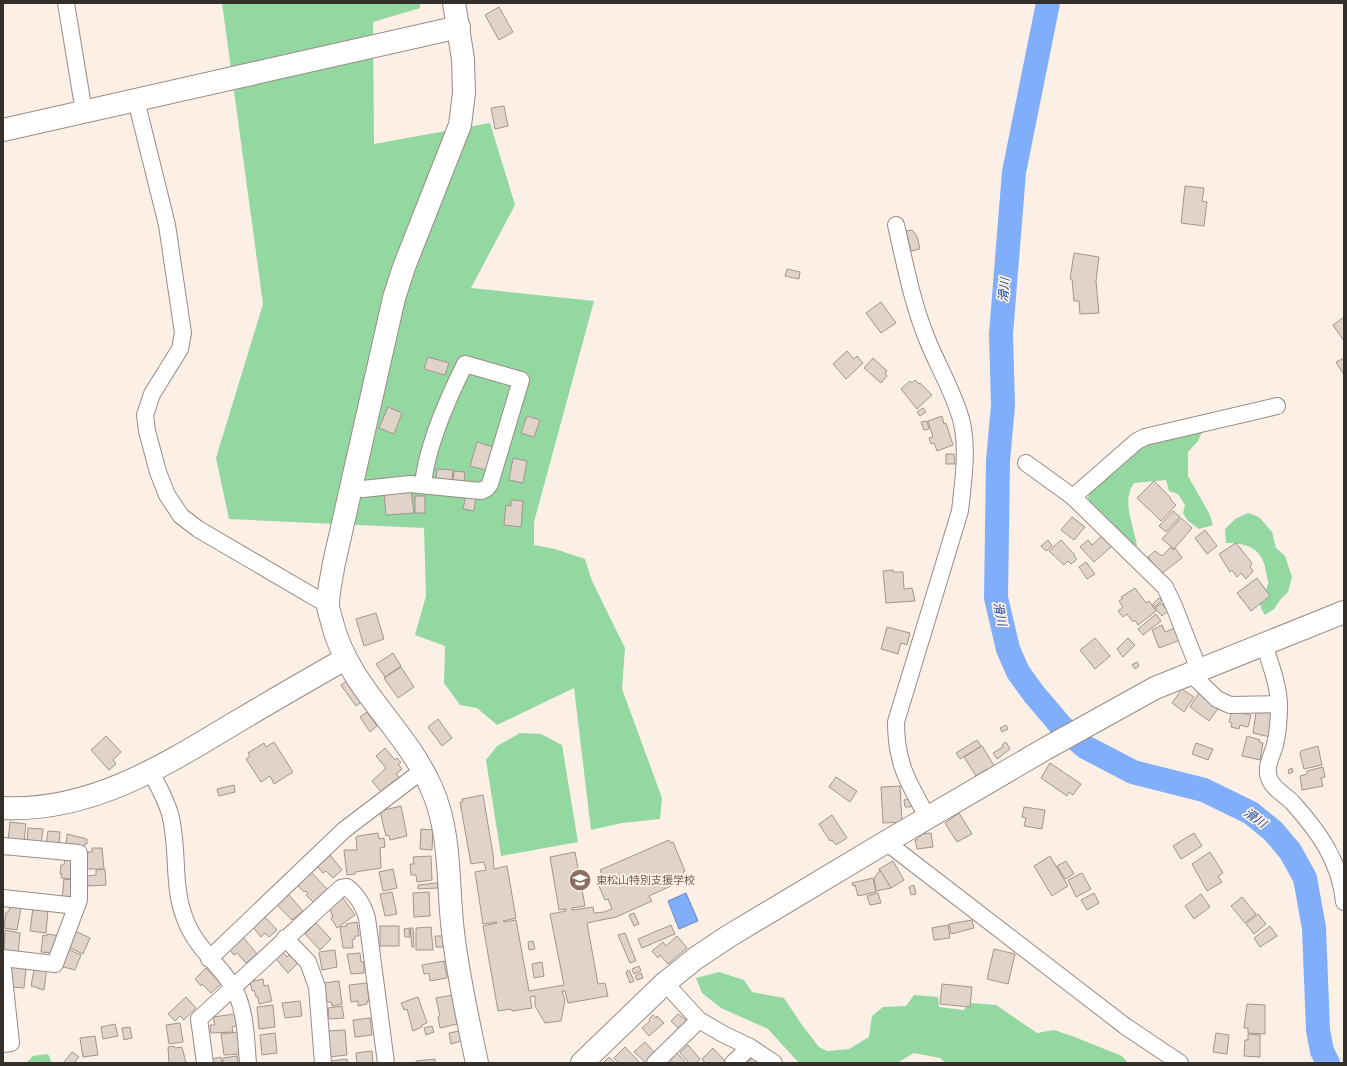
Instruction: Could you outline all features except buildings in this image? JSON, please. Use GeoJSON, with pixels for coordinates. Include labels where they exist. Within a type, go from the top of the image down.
{"type":"FeatureCollection","features":[{"type":"Feature","properties":{"kind":"street"},"geometry":{"type":"LineString","coordinates":[[66,3],[84,112]]}},
{"type":"Feature","properties":{"kind":"street"},"geometry":{"type":"LineString","coordinates":[[454,3],[463,59],[464,93],[460,124],[404,267],[394,298],[334,563],[328,605],[335,633],[345,659],[364,689],[423,770],[438,807],[446,839],[453,934],[462,991],[477,1063]]}},
{"type":"Feature","properties":{"kind":"street"},"geometry":{"type":"LineString","coordinates":[[3,130],[459,27]]}},
{"type":"Feature","properties":{"kind":"street"},"geometry":{"type":"LineString","coordinates":[[136,100],[167,225],[183,333],[180,349],[152,394],[145,415],[147,431],[158,472],[167,495],[181,516],[198,530],[328,605]]}},
{"type":"Feature","properties":{"kind":"street"},"geometry":{"type":"LineString","coordinates":[[896,225],[913,302],[927,339],[957,406],[963,437],[963,479],[960,511],[896,722],[899,758],[906,778],[928,818]]}},
{"type":"Feature","properties":{"kind":"street"},"geometry":{"type":"LineString","coordinates":[[352,488],[363,489],[410,484],[423,484],[481,491],[487,488],[490,484],[521,380],[465,364],[449,395],[425,470],[423,484]]}},
{"type":"Feature","properties":{"kind":"street"},"geometry":{"type":"LineString","coordinates":[[1073,497],[1137,441],[1145,437],[1277,406]]}},
{"type":"Feature","properties":{"kind":"street"},"geometry":{"type":"LineString","coordinates":[[1026,463],[1073,497],[1165,587],[1174,606],[1194,671],[1217,699],[1230,705],[1279,704]]}},
{"type":"Feature","properties":{"kind":"street"},"geometry":{"type":"LineString","coordinates":[[582,1063],[665,983],[696,958],[729,936],[886,842],[1154,688],[1344,612]]}},
{"type":"Feature","properties":{"kind":"street"},"geometry":{"type":"LineString","coordinates":[[1264,644],[1279,704],[1275,747],[1268,767],[1269,777],[1274,787],[1290,799],[1319,833],[1332,857],[1344,902]]}},
{"type":"Feature","properties":{"kind":"street"},"geometry":{"type":"LineString","coordinates":[[3,808],[33,807],[76,801],[120,786],[151,772],[345,659]]}},
{"type":"Feature","properties":{"kind":"street"},"geometry":{"type":"LineString","coordinates":[[209,958],[344,830],[423,770]]}},
{"type":"Feature","properties":{"kind":"street"},"geometry":{"type":"LineString","coordinates":[[151,772],[163,794],[170,814],[183,914],[190,934],[232,987],[238,997],[244,1020],[248,1063]]}},
{"type":"Feature","properties":{"kind":"street"},"geometry":{"type":"LineString","coordinates":[[886,842],[1125,1026],[1180,1063]]}},
{"type":"Feature","properties":{"kind":"street"},"geometry":{"type":"LineString","coordinates":[[3,846],[79,853],[77,906],[55,964],[3,958]]}},
{"type":"Feature","properties":{"kind":"street"},"geometry":{"type":"LineString","coordinates":[[205,1063],[199,1019],[285,938],[341,888],[347,887],[356,895],[368,918],[386,1063]]}},
{"type":"Feature","properties":{"kind":"street"},"geometry":{"type":"LineString","coordinates":[[3,898],[77,906]]}},
{"type":"Feature","properties":{"kind":"street"},"geometry":{"type":"LineString","coordinates":[[285,938],[308,962],[317,987],[324,1063]]}},
{"type":"Feature","properties":{"kind":"street"},"geometry":{"type":"LineString","coordinates":[[3,968],[11,1043],[3,1044]]}},
{"type":"Feature","properties":{"kind":"street"},"geometry":{"type":"LineString","coordinates":[[665,983],[699,1020],[722,1034],[750,1047],[774,1063]]}},
{"type":"Feature","properties":{"kind":"street"},"geometry":{"type":"LineString","coordinates":[[655,1063],[699,1020]]}},
{"type":"Feature","properties":{"kind":"street"},"geometry":{"type":"LineString","coordinates":[[732,1063],[750,1047]]}},
{"type":"Feature","properties":{"kind":"green space"},"geometry":{"type":"Polygon","coordinates":[[[222,3],[420,3],[420,8],[373,22],[374,144],[490,123],[515,205],[471,288],[594,301],[534,522],[534,545],[555,549],[585,559],[592,581],[625,648],[622,689],[662,798],[660,819],[622,823],[591,830],[574,688],[497,725],[477,708],[460,705],[444,683],[445,646],[415,635],[426,596],[424,528],[229,519],[216,458],[263,304],[222,3]]]}},
{"type":"Feature","properties":{"kind":"green space"},"geometry":{"type":"Polygon","coordinates":[[[1195,430],[1202,432],[1198,441],[1188,452],[1188,476],[1209,513],[1213,525],[1199,529],[1188,521],[1183,513],[1185,505],[1178,494],[1169,491],[1166,480],[1134,483],[1130,490],[1128,506],[1137,546],[1132,549],[1122,538],[1112,523],[1101,517],[1088,502],[1089,489],[1138,447],[1195,430]]]}},
{"type":"Feature","properties":{"kind":"green space"},"geometry":{"type":"Polygon","coordinates":[[[1248,513],[1259,517],[1272,532],[1276,548],[1285,556],[1292,577],[1288,592],[1274,609],[1265,615],[1260,606],[1260,602],[1267,588],[1268,581],[1261,557],[1253,548],[1241,544],[1226,543],[1225,529],[1235,519],[1248,513]]]}},
{"type":"Feature","properties":{"kind":"green space"},"geometry":{"type":"Polygon","coordinates":[[[520,733],[541,734],[562,745],[578,842],[501,856],[486,760],[497,746],[520,733]]]}},
{"type":"Feature","properties":{"kind":"green space"},"geometry":{"type":"Polygon","coordinates":[[[719,972],[744,980],[752,992],[784,998],[819,1047],[827,1051],[849,1049],[869,1037],[872,1016],[883,1007],[906,1006],[914,995],[938,997],[939,1007],[963,1010],[972,1003],[996,1005],[1037,1033],[1054,1030],[1122,1056],[1128,1063],[946,1063],[940,1058],[914,1053],[897,1063],[799,1063],[768,1029],[721,1008],[702,993],[696,978],[719,972]]]}},
{"type":"Feature","properties":{"kind":"green space"},"geometry":{"type":"Polygon","coordinates":[[[48,1054],[52,1063],[26,1063],[33,1056],[48,1054]]]}},
{"type":"Feature","properties":{"kind":"water"},"geometry":{"type":"Polygon","coordinates":[[[686,893],[698,921],[679,929],[668,901],[686,893]]]}},
{"type":"Feature","properties":{"kind":"waterway","name":"滑川"},"geometry":{"type":"LineString","coordinates":[[1048,3],[1014,172],[1001,334],[1003,405],[998,461],[996,598],[1008,649],[1018,672],[1034,694],[1062,727],[1085,747],[1133,772],[1204,790],[1251,813],[1273,831],[1290,851],[1305,878],[1314,928],[1318,1030],[1322,1051],[1328,1063]]}},
{"type":"Feature","properties":{"kind":"place","name":"東松山特別支援学校"},"geometry":{"type":"Point","coordinates":[580,880]}}]}
